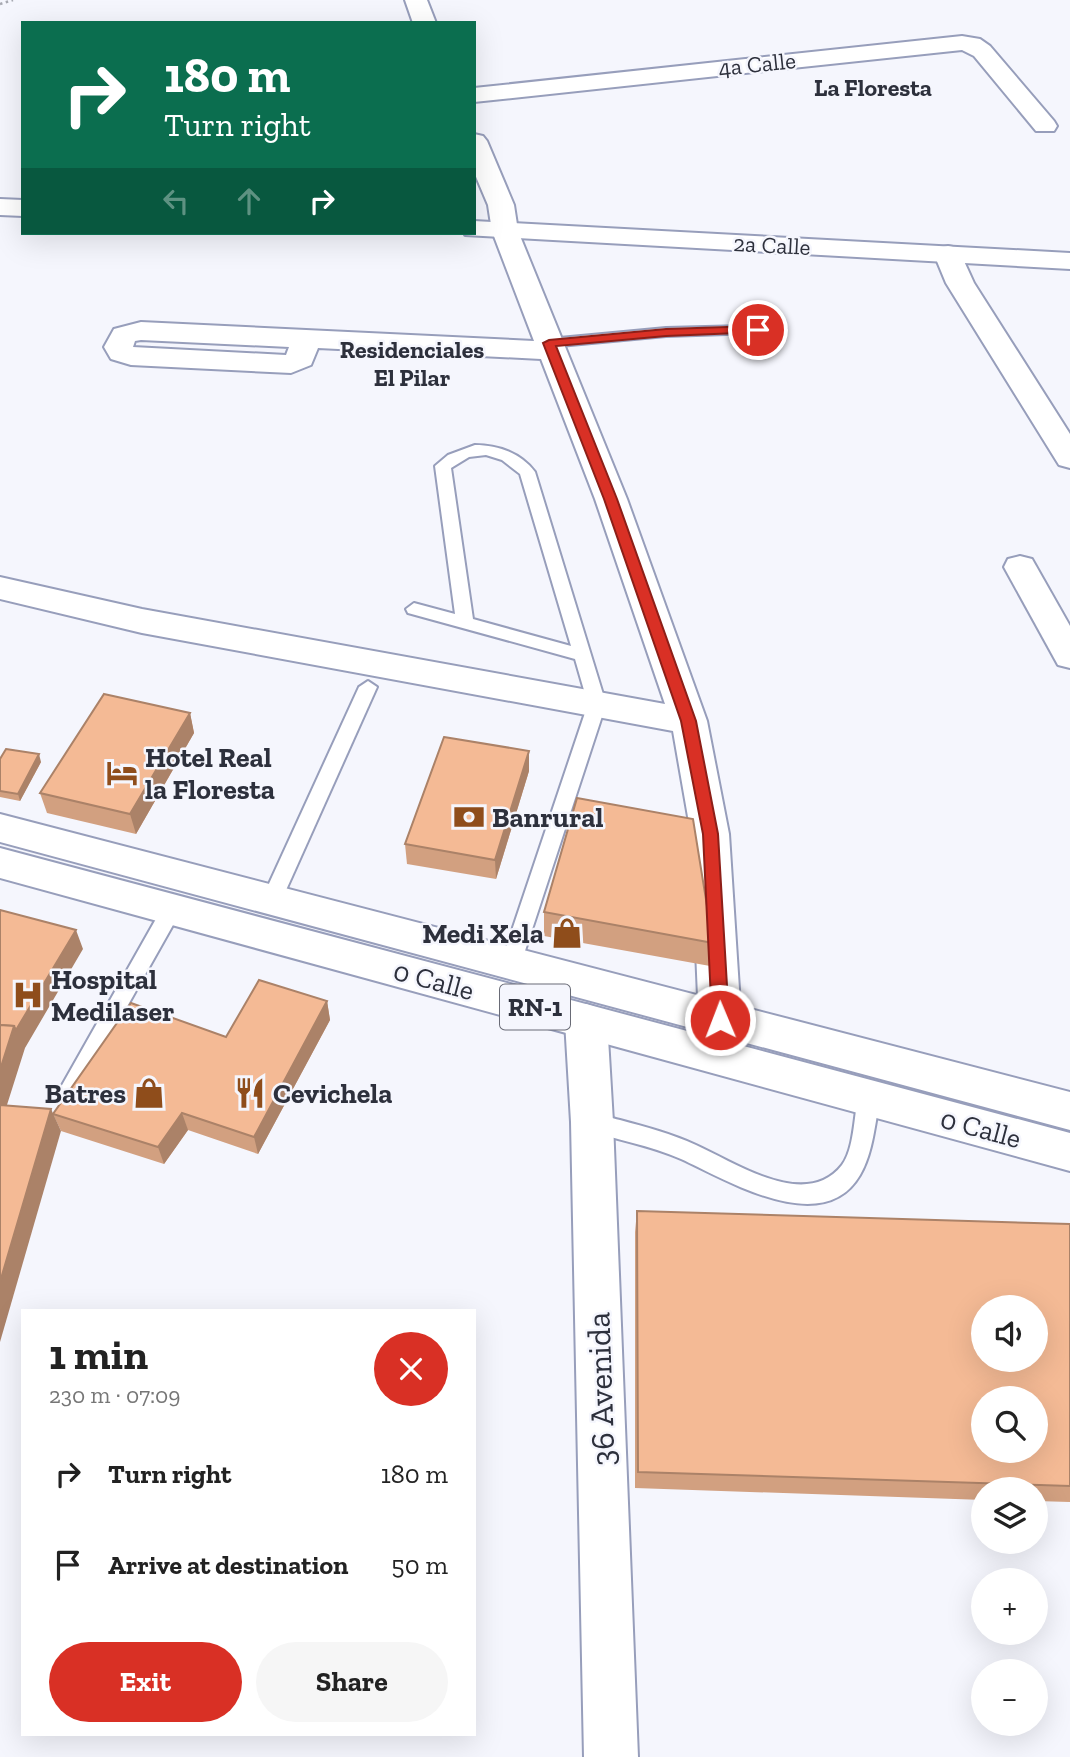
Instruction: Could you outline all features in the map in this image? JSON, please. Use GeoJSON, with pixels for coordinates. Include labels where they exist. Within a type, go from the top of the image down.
{"type":"FeatureCollection","features":[{"type":"Feature","properties":{"kind":"street"},"geometry":{"type":"LineString","coordinates":[[416,0],[424,21]]}},
{"type":"Feature","properties":{"kind":"street","name":"4a Calle"},"geometry":{"type":"LineString","coordinates":[[476,94],[962,43],[972,44],[982,51],[1045,126]]}},
{"type":"Feature","properties":{"kind":"street"},"geometry":{"type":"LineString","coordinates":[[476,146],[501,205],[490,230],[550,347],[611,499],[689,721],[710,834],[720,1020]]}},
{"type":"Feature","properties":{"kind":"street"},"geometry":{"type":"LineString","coordinates":[[0,206],[21,208]]}},
{"type":"Feature","properties":{"kind":"street","name":"2a Calle"},"geometry":{"type":"LineString","coordinates":[[490,230],[1070,261]]}},
{"type":"Feature","properties":{"kind":"street"},"geometry":{"type":"LineString","coordinates":[[948,254],[960,283],[1070,458]]}},
{"type":"Feature","properties":{"kind":"street"},"geometry":{"type":"LineString","coordinates":[[305,340],[301,359],[290,364],[131,356],[121,353],[118,347],[124,335],[141,331],[305,340],[550,347]]}},
{"type":"Feature","properties":{"kind":"street"},"geometry":{"type":"LineString","coordinates":[[1020,567],[1070,656]]}},
{"type":"Feature","properties":{"kind":"street"},"geometry":{"type":"LineString","coordinates":[[0,588],[142,621],[689,721]]}},
{"type":"Feature","properties":{"kind":"street","name":"0 Calle"},"geometry":{"type":"LineString","coordinates":[[0,828],[1070,1111]]}},
{"type":"Feature","properties":{"kind":"street","name":"0 Calle"},"geometry":{"type":"LineString","coordinates":[[0,863],[1070,1152]]}},
{"type":"Feature","properties":{"kind":"street","name":"36 Avenida"},"geometry":{"type":"LineString","coordinates":[[586,1021],[592,1122],[611,1757]]}},
{"type":"Feature","properties":{"kind":"lane"},"geometry":{"type":"LineString","coordinates":[[550,347],[666,332],[779,329]]}},
{"type":"Feature","properties":{"kind":"lane"},"geometry":{"type":"LineString","coordinates":[[465,622],[443,466],[455,454],[475,450],[497,451],[514,458],[527,472],[597,704],[511,963]]}},
{"type":"Feature","properties":{"kind":"lane"},"geometry":{"type":"LineString","coordinates":[[414,609],[582,655]]}},
{"type":"Feature","properties":{"kind":"lane"},"geometry":{"type":"LineString","coordinates":[[272,899],[368,687]]}},
{"type":"Feature","properties":{"kind":"lane"},"geometry":{"type":"LineString","coordinates":[[68,1093],[172,909]]}},
{"type":"Feature","properties":{"kind":"lane"},"geometry":{"type":"LineString","coordinates":[[592,1122],[671,1144],[772,1189],[801,1196],[823,1193],[836,1186],[852,1170],[869,1098]]}},
{"type":"Feature","properties":{"kind":"path"},"geometry":{"type":"LineString","coordinates":[[0,4],[13,0]]}},
{"type":"Feature","properties":{"kind":"building","name":"Hotel Real la Floresta"},"geometry":{"type":"Polygon","coordinates":[[[104,694],[190,713],[130,814],[40,793],[104,694]]]}},
{"type":"Feature","properties":{"kind":"building","name":"Banrural"},"geometry":{"type":"Polygon","coordinates":[[[444,737],[529,751],[495,860],[405,844],[444,737]]]}},
{"type":"Feature","properties":{"kind":"building"},"geometry":{"type":"Polygon","coordinates":[[[6,749],[39,754],[18,794],[0,791],[0,759],[6,749]]]}},
{"type":"Feature","properties":{"kind":"building"},"geometry":{"type":"Polygon","coordinates":[[[577,798],[693,819],[713,943],[544,912],[577,798]]]}},
{"type":"Feature","properties":{"kind":"building","name":"Hospital Medilaser"},"geometry":{"type":"Polygon","coordinates":[[[0,910],[76,930],[16,1030],[14,1026],[0,1025],[0,910]]]}},
{"type":"Feature","properties":{"kind":"building"},"geometry":{"type":"Polygon","coordinates":[[[259,980],[327,1001],[254,1137],[182,1113],[158,1147],[53,1114],[131,1003],[226,1037],[259,980]]]}},
{"type":"Feature","properties":{"kind":"building"},"geometry":{"type":"Polygon","coordinates":[[[0,1025],[14,1026],[0,1070],[0,1025]]]}},
{"type":"Feature","properties":{"kind":"building"},"geometry":{"type":"Polygon","coordinates":[[[0,1105],[51,1109],[0,1282],[0,1105]]]}},
{"type":"Feature","properties":{"kind":"building"},"geometry":{"type":"Polygon","coordinates":[[[637,1211],[1070,1224],[1070,1486],[1048,1485],[1048,1477],[971,1477],[971,1483],[638,1472],[637,1211]]]}},
{"type":"Feature","properties":{"kind":"place","name":"Hotel Real la Floresta"},"geometry":{"type":"Point","coordinates":[122,773]}},
{"type":"Feature","properties":{"kind":"place","name":"Banrural"},"geometry":{"type":"Point","coordinates":[469,817]}},
{"type":"Feature","properties":{"kind":"place","name":"Medi Xela"},"geometry":{"type":"Point","coordinates":[567,933]}},
{"type":"Feature","properties":{"kind":"place","name":"Hospital Medilaser"},"geometry":{"type":"Point","coordinates":[28,995]}},
{"type":"Feature","properties":{"kind":"place","name":"Batres"},"geometry":{"type":"Point","coordinates":[149,1093]}},
{"type":"Feature","properties":{"kind":"place","name":"Cevichela"},"geometry":{"type":"Point","coordinates":[250,1093]}},
{"type":"Feature","properties":{"kind":"district","name":"La Floresta"},"geometry":{"type":"Point","coordinates":[873,88]}},
{"type":"Feature","properties":{"kind":"district","name":"Residenciales El Pilar"},"geometry":{"type":"Point","coordinates":[412,364]}},
{"type":"Feature","properties":{"kind":"route"},"geometry":{"type":"LineString","coordinates":[[720,1020],[710,834],[689,721],[611,499],[549,343],[666,332],[758,330]]}}]}
